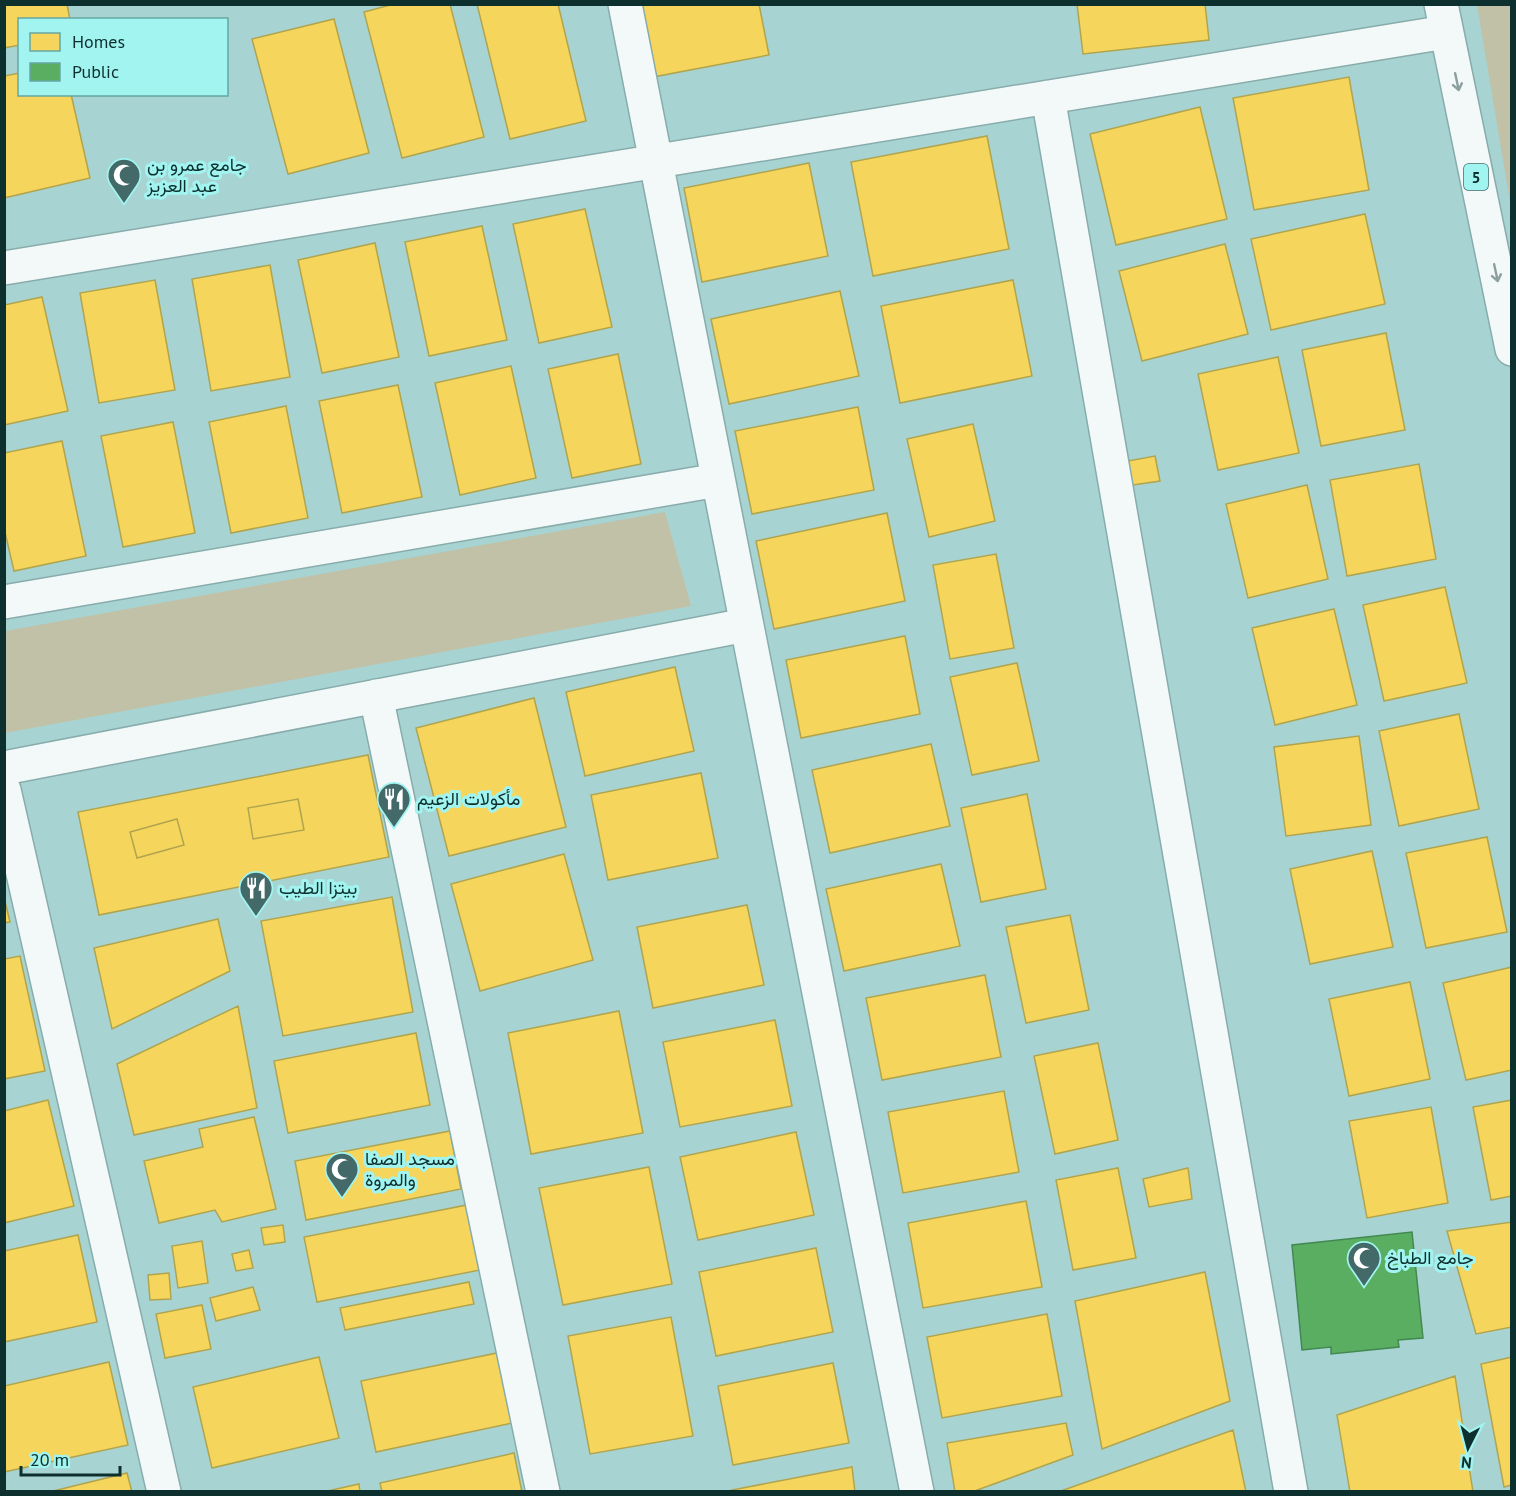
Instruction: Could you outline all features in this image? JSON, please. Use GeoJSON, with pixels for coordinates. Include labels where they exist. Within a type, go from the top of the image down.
{"type":"FeatureCollection","features":[{"type":"Feature","properties":{"kind":"main road"},"geometry":{"type":"LineString","coordinates":[[625,4],[917,1491]]}},
{"type":"Feature","properties":{"kind":"main road"},"geometry":{"type":"LineString","coordinates":[[4,268],[1048,97],[1444,18]]}},
{"type":"Feature","properties":{"kind":"main road","name":"5"},"geometry":{"type":"LineString","coordinates":[[1444,18],[1512,349]]}},
{"type":"Feature","properties":{"kind":"main road"},"geometry":{"type":"LineString","coordinates":[[1048,97],[1291,1491]]}},
{"type":"Feature","properties":{"kind":"main road"},"geometry":{"type":"LineString","coordinates":[[4,602],[717,480]]}},
{"type":"Feature","properties":{"kind":"main road"},"geometry":{"type":"LineString","coordinates":[[4,768],[746,625]]}},
{"type":"Feature","properties":{"kind":"main road"},"geometry":{"type":"LineString","coordinates":[[376,696],[543,1491]]}},
{"type":"Feature","properties":{"kind":"main road"},"geometry":{"type":"LineString","coordinates":[[4,790],[164,1491]]}},
{"type":"Feature","properties":{"kind":"green space"},"geometry":{"type":"Polygon","coordinates":[[[1477,5],[1511,5],[1511,208],[1477,5]]]}},
{"type":"Feature","properties":{"kind":"green space"},"geometry":{"type":"Polygon","coordinates":[[[665,512],[691,606],[5,733],[5,631],[665,512]]]}},
{"type":"Feature","properties":{"kind":"building: Homes"},"geometry":{"type":"Polygon","coordinates":[[[4,4],[67,4],[70,18],[18,18],[18,45],[4,48],[4,4]]]}},
{"type":"Feature","properties":{"kind":"building: Homes"},"geometry":{"type":"Polygon","coordinates":[[[394,4],[450,4],[484,137],[402,158],[364,12],[394,4]]]}},
{"type":"Feature","properties":{"kind":"building: Homes"},"geometry":{"type":"Polygon","coordinates":[[[477,4],[558,4],[586,121],[510,139],[477,4]]]}},
{"type":"Feature","properties":{"kind":"building: Homes"},"geometry":{"type":"Polygon","coordinates":[[[639,4],[759,4],[769,55],[653,77],[639,4]]]}},
{"type":"Feature","properties":{"kind":"building: Homes"},"geometry":{"type":"Polygon","coordinates":[[[1077,4],[1205,4],[1209,40],[1083,54],[1077,4]]]}},
{"type":"Feature","properties":{"kind":"building: Homes"},"geometry":{"type":"Polygon","coordinates":[[[334,19],[369,153],[288,174],[252,39],[334,19]]]}},
{"type":"Feature","properties":{"kind":"building: Homes"},"geometry":{"type":"Polygon","coordinates":[[[18,73],[18,96],[71,96],[90,178],[4,198],[4,76],[18,73]]]}},
{"type":"Feature","properties":{"kind":"building: Homes"},"geometry":{"type":"Polygon","coordinates":[[[1349,77],[1369,190],[1254,210],[1233,98],[1349,77]]]}},
{"type":"Feature","properties":{"kind":"building: Homes"},"geometry":{"type":"Polygon","coordinates":[[[1200,107],[1227,219],[1116,245],[1090,134],[1200,107]]]}},
{"type":"Feature","properties":{"kind":"building: Homes"},"geometry":{"type":"Polygon","coordinates":[[[987,136],[1009,249],[873,276],[851,162],[987,136]]]}},
{"type":"Feature","properties":{"kind":"building: Homes"},"geometry":{"type":"Polygon","coordinates":[[[809,163],[828,256],[702,282],[684,188],[809,163]]]}},
{"type":"Feature","properties":{"kind":"building: Homes"},"geometry":{"type":"Polygon","coordinates":[[[585,209],[612,327],[539,343],[513,224],[585,209]]]}},
{"type":"Feature","properties":{"kind":"building: Homes"},"geometry":{"type":"Polygon","coordinates":[[[1365,214],[1385,304],[1271,330],[1251,239],[1365,214]]]}},
{"type":"Feature","properties":{"kind":"building: Homes"},"geometry":{"type":"Polygon","coordinates":[[[482,226],[507,340],[429,356],[405,242],[482,226]]]}},
{"type":"Feature","properties":{"kind":"building: Homes"},"geometry":{"type":"Polygon","coordinates":[[[375,243],[399,357],[322,373],[298,260],[375,243]]]}},
{"type":"Feature","properties":{"kind":"building: Homes"},"geometry":{"type":"Polygon","coordinates":[[[1225,244],[1248,334],[1142,361],[1119,271],[1225,244]]]}},
{"type":"Feature","properties":{"kind":"building: Homes"},"geometry":{"type":"Polygon","coordinates":[[[270,265],[290,377],[211,391],[192,279],[270,265]]]}},
{"type":"Feature","properties":{"kind":"building: Homes"},"geometry":{"type":"Polygon","coordinates":[[[155,280],[175,390],[99,403],[80,293],[155,280]]]}},
{"type":"Feature","properties":{"kind":"building: Homes"},"geometry":{"type":"Polygon","coordinates":[[[1013,280],[1032,376],[900,403],[881,306],[1013,280]]]}},
{"type":"Feature","properties":{"kind":"building: Homes"},"geometry":{"type":"Polygon","coordinates":[[[840,291],[859,376],[729,404],[711,319],[840,291]]]}},
{"type":"Feature","properties":{"kind":"building: Homes"},"geometry":{"type":"Polygon","coordinates":[[[42,297],[68,411],[4,425],[4,305],[42,297]]]}},
{"type":"Feature","properties":{"kind":"building: Homes"},"geometry":{"type":"Polygon","coordinates":[[[1386,333],[1405,430],[1321,446],[1302,350],[1386,333]]]}},
{"type":"Feature","properties":{"kind":"building: Homes"},"geometry":{"type":"Polygon","coordinates":[[[618,354],[641,464],[572,478],[548,369],[618,354]]]}},
{"type":"Feature","properties":{"kind":"building: Homes"},"geometry":{"type":"Polygon","coordinates":[[[1278,357],[1299,453],[1218,470],[1198,374],[1278,357]]]}},
{"type":"Feature","properties":{"kind":"building: Homes"},"geometry":{"type":"Polygon","coordinates":[[[511,366],[536,478],[460,495],[435,383],[511,366]]]}},
{"type":"Feature","properties":{"kind":"building: Homes"},"geometry":{"type":"Polygon","coordinates":[[[398,385],[422,497],[342,513],[319,401],[398,385]]]}},
{"type":"Feature","properties":{"kind":"building: Homes"},"geometry":{"type":"Polygon","coordinates":[[[286,406],[308,518],[231,533],[209,422],[286,406]]]}},
{"type":"Feature","properties":{"kind":"building: Homes"},"geometry":{"type":"Polygon","coordinates":[[[858,407],[874,490],[752,514],[735,431],[858,407]]]}},
{"type":"Feature","properties":{"kind":"building: Homes"},"geometry":{"type":"Polygon","coordinates":[[[173,422],[195,533],[123,547],[101,436],[173,422]]]}},
{"type":"Feature","properties":{"kind":"building: Homes"},"geometry":{"type":"Polygon","coordinates":[[[973,424],[995,521],[929,537],[907,439],[973,424]]]}},
{"type":"Feature","properties":{"kind":"building: Homes"},"geometry":{"type":"Polygon","coordinates":[[[62,441],[86,556],[14,571],[4,528],[4,453],[62,441]]]}},
{"type":"Feature","properties":{"kind":"building: Homes"},"geometry":{"type":"Polygon","coordinates":[[[1155,456],[1160,481],[1126,486],[1122,462],[1155,456]]]}},
{"type":"Feature","properties":{"kind":"building: Homes"},"geometry":{"type":"Polygon","coordinates":[[[1419,464],[1436,559],[1347,576],[1330,480],[1419,464]]]}},
{"type":"Feature","properties":{"kind":"building: Homes"},"geometry":{"type":"Polygon","coordinates":[[[1307,485],[1328,579],[1248,598],[1226,504],[1307,485]]]}},
{"type":"Feature","properties":{"kind":"building: Homes"},"geometry":{"type":"Polygon","coordinates":[[[887,513],[905,601],[774,629],[756,541],[887,513]]]}},
{"type":"Feature","properties":{"kind":"building: Homes"},"geometry":{"type":"Polygon","coordinates":[[[996,554],[1014,648],[950,659],[933,565],[996,554]]]}},
{"type":"Feature","properties":{"kind":"building: Homes"},"geometry":{"type":"Polygon","coordinates":[[[1445,587],[1467,683],[1384,701],[1363,605],[1445,587]]]}},
{"type":"Feature","properties":{"kind":"building: Homes"},"geometry":{"type":"Polygon","coordinates":[[[1334,609],[1357,705],[1275,725],[1252,628],[1334,609]]]}},
{"type":"Feature","properties":{"kind":"building: Homes"},"geometry":{"type":"Polygon","coordinates":[[[905,636],[920,714],[801,738],[786,660],[905,636]]]}},
{"type":"Feature","properties":{"kind":"building: Homes"},"geometry":{"type":"Polygon","coordinates":[[[1017,663],[1039,761],[972,775],[950,677],[1017,663]]]}},
{"type":"Feature","properties":{"kind":"building: Homes"},"geometry":{"type":"Polygon","coordinates":[[[675,667],[694,751],[585,776],[566,692],[675,667]]]}},
{"type":"Feature","properties":{"kind":"building: Homes"},"geometry":{"type":"Polygon","coordinates":[[[534,698],[566,827],[449,856],[416,728],[534,698]]]}},
{"type":"Feature","properties":{"kind":"building: Homes"},"geometry":{"type":"Polygon","coordinates":[[[1459,714],[1479,809],[1399,826],[1379,731],[1459,714]]]}},
{"type":"Feature","properties":{"kind":"building: Homes"},"geometry":{"type":"Polygon","coordinates":[[[1359,736],[1371,825],[1286,836],[1274,747],[1359,736]]]}},
{"type":"Feature","properties":{"kind":"building: Homes"},"geometry":{"type":"Polygon","coordinates":[[[931,744],[950,826],[830,853],[812,770],[931,744]]]}},
{"type":"Feature","properties":{"kind":"building: Homes"},"geometry":{"type":"Polygon","coordinates":[[[368,755],[389,857],[99,915],[78,812],[368,755]],[[298,799],[248,808],[253,839],[304,830],[298,799]],[[177,819],[130,832],[137,858],[184,845],[177,819]]]}},
{"type":"Feature","properties":{"kind":"building: Homes"},"geometry":{"type":"Polygon","coordinates":[[[701,773],[718,858],[608,880],[591,795],[701,773]]]}},
{"type":"Feature","properties":{"kind":"building: Homes"},"geometry":{"type":"Polygon","coordinates":[[[1027,794],[1046,889],[981,902],[961,808],[1027,794]]]}},
{"type":"Feature","properties":{"kind":"building: Homes"},"geometry":{"type":"Polygon","coordinates":[[[298,799],[304,830],[253,839],[248,808],[298,799]]]}},
{"type":"Feature","properties":{"kind":"building: Homes"},"geometry":{"type":"Polygon","coordinates":[[[177,819],[184,845],[137,858],[130,832],[177,819]]]}},
{"type":"Feature","properties":{"kind":"building: Homes"},"geometry":{"type":"Polygon","coordinates":[[[1487,837],[1507,932],[1426,948],[1406,853],[1487,837]]]}},
{"type":"Feature","properties":{"kind":"building: Homes"},"geometry":{"type":"Polygon","coordinates":[[[1372,851],[1393,947],[1310,964],[1290,869],[1372,851]]]}},
{"type":"Feature","properties":{"kind":"building: Homes"},"geometry":{"type":"Polygon","coordinates":[[[564,854],[593,960],[480,991],[451,884],[564,854]]]}},
{"type":"Feature","properties":{"kind":"building: Homes"},"geometry":{"type":"Polygon","coordinates":[[[941,864],[960,946],[844,971],[826,889],[941,864]]]}},
{"type":"Feature","properties":{"kind":"building: Homes"},"geometry":{"type":"Polygon","coordinates":[[[4,897],[10,922],[4,923],[4,897]]]}},
{"type":"Feature","properties":{"kind":"building: Homes"},"geometry":{"type":"Polygon","coordinates":[[[392,897],[413,1012],[283,1036],[261,921],[392,897]]]}},
{"type":"Feature","properties":{"kind":"building: Homes"},"geometry":{"type":"Polygon","coordinates":[[[747,905],[764,985],[653,1008],[637,927],[747,905]]]}},
{"type":"Feature","properties":{"kind":"building: Homes"},"geometry":{"type":"Polygon","coordinates":[[[1070,915],[1089,1010],[1026,1023],[1006,927],[1070,915]]]}},
{"type":"Feature","properties":{"kind":"building: Homes"},"geometry":{"type":"Polygon","coordinates":[[[218,919],[230,971],[112,1029],[94,948],[218,919]]]}},
{"type":"Feature","properties":{"kind":"building: Homes"},"geometry":{"type":"Polygon","coordinates":[[[20,956],[45,1071],[4,1079],[4,959],[20,956]]]}},
{"type":"Feature","properties":{"kind":"building: Homes"},"geometry":{"type":"Polygon","coordinates":[[[1512,967],[1512,1070],[1466,1080],[1443,983],[1512,967]]]}},
{"type":"Feature","properties":{"kind":"building: Homes"},"geometry":{"type":"Polygon","coordinates":[[[985,975],[1001,1057],[882,1080],[866,998],[985,975]]]}},
{"type":"Feature","properties":{"kind":"building: Homes"},"geometry":{"type":"Polygon","coordinates":[[[1410,982],[1430,1079],[1349,1096],[1329,999],[1410,982]]]}},
{"type":"Feature","properties":{"kind":"building: Homes"},"geometry":{"type":"Polygon","coordinates":[[[238,1006],[257,1108],[134,1135],[117,1064],[238,1006]]]}},
{"type":"Feature","properties":{"kind":"building: Homes"},"geometry":{"type":"Polygon","coordinates":[[[619,1011],[643,1133],[531,1154],[508,1033],[619,1011]]]}},
{"type":"Feature","properties":{"kind":"building: Homes"},"geometry":{"type":"Polygon","coordinates":[[[775,1020],[792,1106],[680,1127],[663,1042],[775,1020]]]}},
{"type":"Feature","properties":{"kind":"building: Homes"},"geometry":{"type":"Polygon","coordinates":[[[416,1033],[430,1105],[288,1133],[274,1061],[416,1033]]]}},
{"type":"Feature","properties":{"kind":"building: Homes"},"geometry":{"type":"Polygon","coordinates":[[[1098,1043],[1118,1140],[1055,1154],[1034,1056],[1098,1043]]]}},
{"type":"Feature","properties":{"kind":"building: Homes"},"geometry":{"type":"Polygon","coordinates":[[[1004,1091],[1019,1172],[903,1193],[888,1112],[1004,1091]]]}},
{"type":"Feature","properties":{"kind":"building: Homes"},"geometry":{"type":"Polygon","coordinates":[[[48,1100],[74,1206],[4,1223],[4,1111],[48,1100]]]}},
{"type":"Feature","properties":{"kind":"building: Homes"},"geometry":{"type":"Polygon","coordinates":[[[1512,1100],[1512,1196],[1491,1200],[1473,1107],[1512,1100]]]}},
{"type":"Feature","properties":{"kind":"building: Homes"},"geometry":{"type":"Polygon","coordinates":[[[1431,1107],[1448,1203],[1367,1218],[1349,1121],[1431,1107]]]}},
{"type":"Feature","properties":{"kind":"building: Homes"},"geometry":{"type":"Polygon","coordinates":[[[254,1117],[276,1209],[222,1222],[215,1210],[159,1223],[144,1161],[203,1147],[199,1129],[254,1117]]]}},
{"type":"Feature","properties":{"kind":"building: Homes"},"geometry":{"type":"Polygon","coordinates":[[[450,1131],[461,1189],[306,1220],[295,1161],[450,1131]]]}},
{"type":"Feature","properties":{"kind":"building: Homes"},"geometry":{"type":"Polygon","coordinates":[[[796,1132],[814,1215],[698,1240],[680,1157],[796,1132]]]}},
{"type":"Feature","properties":{"kind":"building: Homes"},"geometry":{"type":"Polygon","coordinates":[[[649,1167],[672,1284],[563,1305],[539,1188],[649,1167]]]}},
{"type":"Feature","properties":{"kind":"building: Homes"},"geometry":{"type":"Polygon","coordinates":[[[1118,1168],[1136,1258],[1073,1270],[1056,1180],[1118,1168]]]}},
{"type":"Feature","properties":{"kind":"building: Homes"},"geometry":{"type":"Polygon","coordinates":[[[1188,1168],[1192,1199],[1149,1207],[1143,1179],[1188,1168]]]}},
{"type":"Feature","properties":{"kind":"building: Homes"},"geometry":{"type":"Polygon","coordinates":[[[1026,1201],[1042,1287],[923,1308],[908,1223],[1026,1201]]]}},
{"type":"Feature","properties":{"kind":"building: Homes"},"geometry":{"type":"Polygon","coordinates":[[[467,1205],[480,1270],[317,1302],[304,1237],[467,1205]]]}},
{"type":"Feature","properties":{"kind":"building: Homes"},"geometry":{"type":"Polygon","coordinates":[[[1512,1222],[1512,1327],[1476,1334],[1447,1231],[1512,1222]]]}},
{"type":"Feature","properties":{"kind":"building: Homes"},"geometry":{"type":"Polygon","coordinates":[[[283,1225],[285,1242],[264,1245],[261,1228],[283,1225]]]}},
{"type":"Feature","properties":{"kind":"building: Homes"},"geometry":{"type":"Polygon","coordinates":[[[78,1235],[97,1322],[4,1342],[4,1251],[78,1235]]]}},
{"type":"Feature","properties":{"kind":"building: Homes"},"geometry":{"type":"Polygon","coordinates":[[[202,1241],[208,1283],[178,1288],[172,1246],[202,1241]]]}},
{"type":"Feature","properties":{"kind":"building: Homes"},"geometry":{"type":"Polygon","coordinates":[[[816,1248],[833,1332],[716,1356],[699,1272],[816,1248]]]}},
{"type":"Feature","properties":{"kind":"building: Homes"},"geometry":{"type":"Polygon","coordinates":[[[249,1250],[253,1268],[236,1271],[232,1254],[249,1250]]]}},
{"type":"Feature","properties":{"kind":"building: Homes"},"geometry":{"type":"Polygon","coordinates":[[[1205,1272],[1230,1401],[1102,1449],[1075,1301],[1205,1272]]]}},
{"type":"Feature","properties":{"kind":"building: Homes"},"geometry":{"type":"Polygon","coordinates":[[[169,1273],[171,1299],[150,1300],[148,1275],[169,1273]]]}},
{"type":"Feature","properties":{"kind":"building: Homes"},"geometry":{"type":"Polygon","coordinates":[[[469,1282],[474,1304],[345,1330],[340,1308],[469,1282]]]}},
{"type":"Feature","properties":{"kind":"building: Homes"},"geometry":{"type":"Polygon","coordinates":[[[253,1287],[260,1310],[216,1321],[210,1298],[253,1287]]]}},
{"type":"Feature","properties":{"kind":"building: Homes"},"geometry":{"type":"Polygon","coordinates":[[[202,1305],[211,1349],[165,1358],[156,1314],[202,1305]]]}},
{"type":"Feature","properties":{"kind":"building: Homes"},"geometry":{"type":"Polygon","coordinates":[[[1047,1314],[1062,1396],[942,1418],[927,1337],[1047,1314]]]}},
{"type":"Feature","properties":{"kind":"building: Homes"},"geometry":{"type":"Polygon","coordinates":[[[671,1317],[693,1436],[590,1454],[568,1336],[671,1317]]]}},
{"type":"Feature","properties":{"kind":"building: Homes"},"geometry":{"type":"Polygon","coordinates":[[[497,1353],[512,1423],[376,1452],[361,1381],[497,1353]]]}},
{"type":"Feature","properties":{"kind":"building: Homes"},"geometry":{"type":"Polygon","coordinates":[[[319,1357],[339,1438],[212,1468],[193,1387],[319,1357]]]}},
{"type":"Feature","properties":{"kind":"building: Homes"},"geometry":{"type":"Polygon","coordinates":[[[1512,1357],[1512,1485],[1504,1487],[1481,1364],[1512,1357]]]}},
{"type":"Feature","properties":{"kind":"building: Homes"},"geometry":{"type":"Polygon","coordinates":[[[109,1362],[128,1445],[4,1472],[4,1386],[109,1362]]]}},
{"type":"Feature","properties":{"kind":"building: Homes"},"geometry":{"type":"Polygon","coordinates":[[[833,1363],[849,1443],[733,1465],[718,1386],[833,1363]]]}},
{"type":"Feature","properties":{"kind":"building: Homes"},"geometry":{"type":"Polygon","coordinates":[[[1455,1376],[1473,1492],[1350,1492],[1337,1415],[1455,1376]]]}},
{"type":"Feature","properties":{"kind":"building: Homes"},"geometry":{"type":"Polygon","coordinates":[[[1066,1423],[1073,1455],[972,1492],[955,1492],[947,1443],[1066,1423]]]}},
{"type":"Feature","properties":{"kind":"building: Homes"},"geometry":{"type":"Polygon","coordinates":[[[1233,1430],[1246,1492],[1058,1492],[1233,1430]]]}},
{"type":"Feature","properties":{"kind":"building: Homes"},"geometry":{"type":"Polygon","coordinates":[[[514,1453],[522,1492],[382,1492],[380,1483],[514,1453]]]}},
{"type":"Feature","properties":{"kind":"building: Homes"},"geometry":{"type":"Polygon","coordinates":[[[852,1467],[855,1492],[733,1492],[732,1490],[852,1467]]]}},
{"type":"Feature","properties":{"kind":"building: Homes"},"geometry":{"type":"Polygon","coordinates":[[[127,1473],[132,1492],[49,1492],[127,1473]]]}},
{"type":"Feature","properties":{"kind":"building: Homes"},"geometry":{"type":"Polygon","coordinates":[[[359,1484],[360,1492],[323,1492],[359,1484]]]}},
{"type":"Feature","properties":{"kind":"building: Public"},"geometry":{"type":"Polygon","coordinates":[[[1412,1232],[1423,1338],[1398,1340],[1399,1347],[1331,1354],[1331,1347],[1302,1350],[1292,1245],[1412,1232]]]}},
{"type":"Feature","properties":{"kind":"place","name":"جامع عمرو بن عبد العزيز"},"geometry":{"type":"Point","coordinates":[124,204]}},
{"type":"Feature","properties":{"kind":"place","name":"مأكولات الزعيم"},"geometry":{"type":"Point","coordinates":[394,828]}},
{"type":"Feature","properties":{"kind":"place","name":"بيتزا الطيب"},"geometry":{"type":"Point","coordinates":[256,917]}},
{"type":"Feature","properties":{"kind":"place","name":"مسجد الصفا والمروة"},"geometry":{"type":"Point","coordinates":[342,1198]}},
{"type":"Feature","properties":{"kind":"place","name":"جامع الطباخ"},"geometry":{"type":"Point","coordinates":[1364,1287]}}]}
